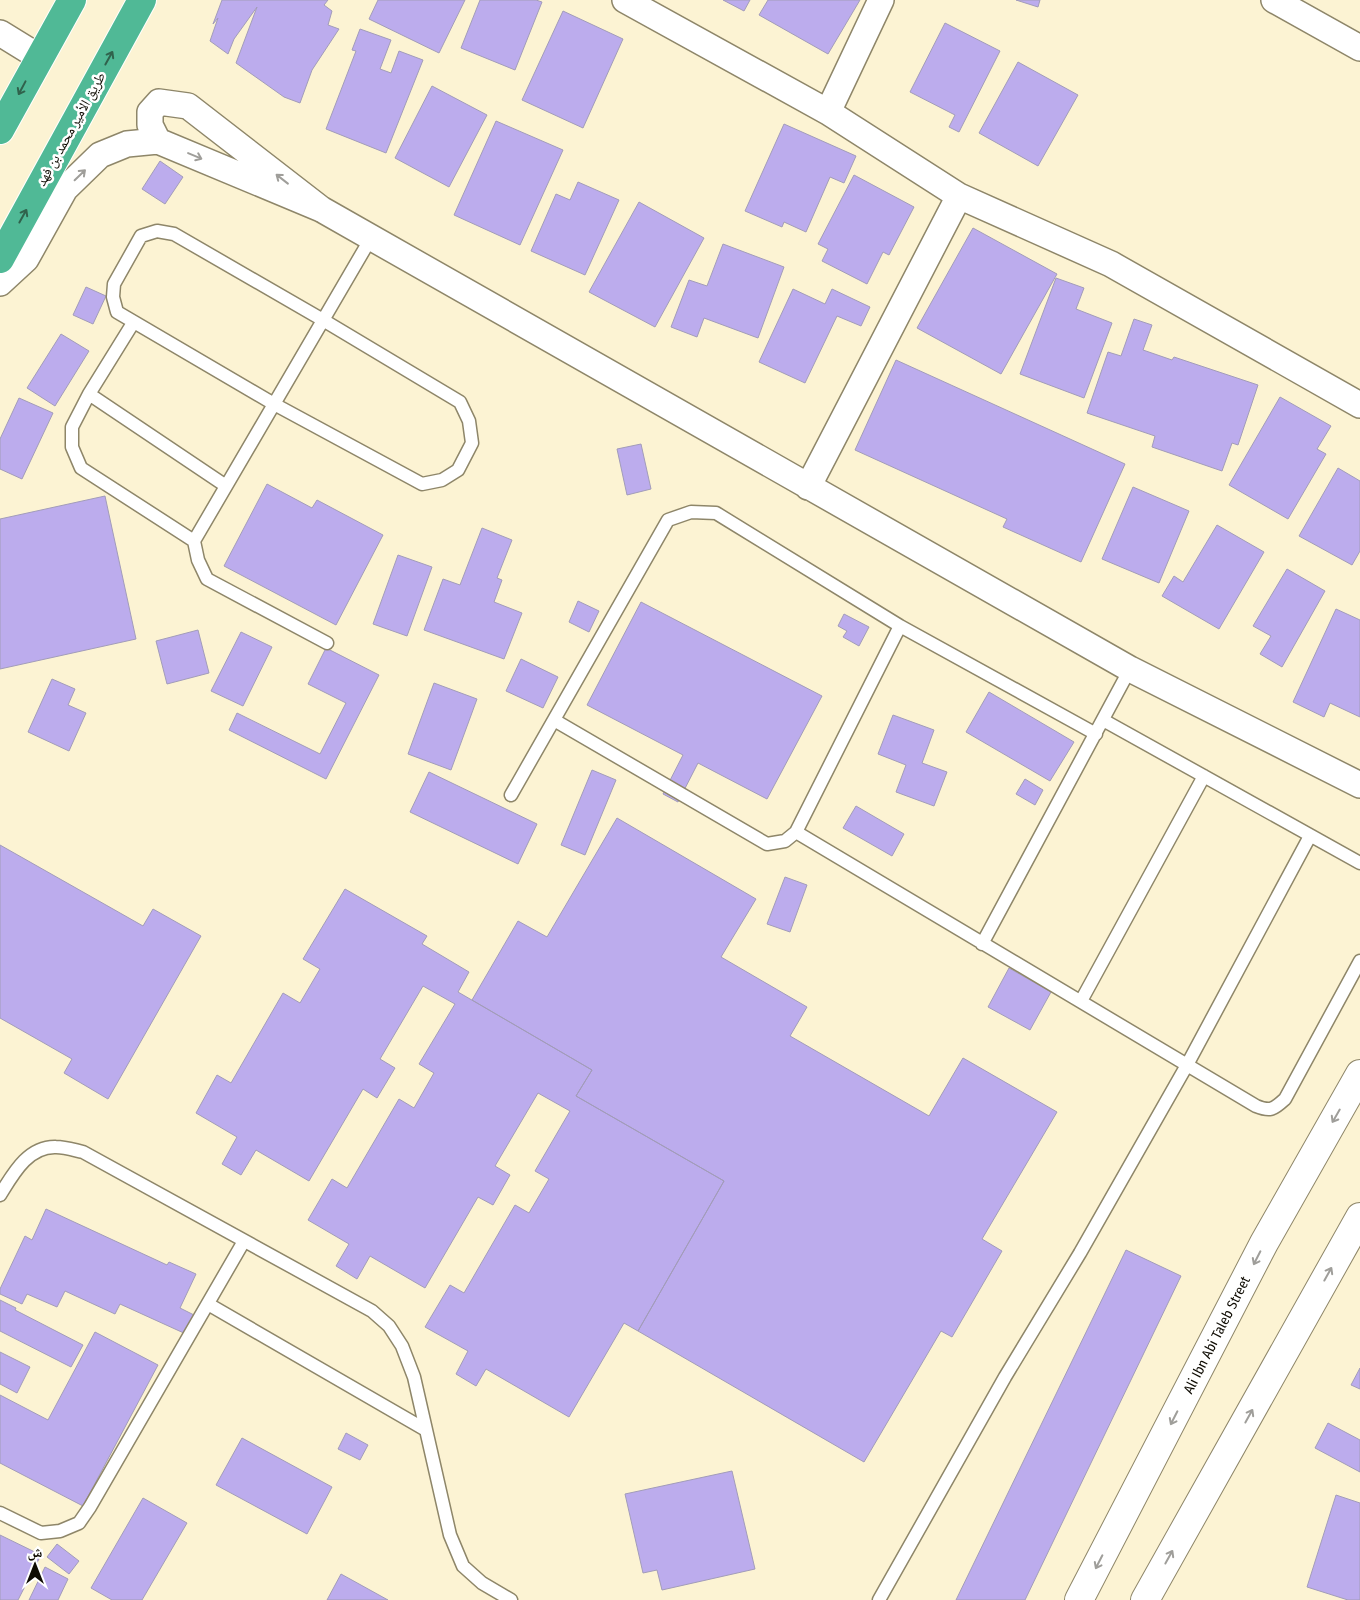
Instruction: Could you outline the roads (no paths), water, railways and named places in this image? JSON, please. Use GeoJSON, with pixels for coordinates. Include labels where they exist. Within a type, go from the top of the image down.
{"type":"FeatureCollection","features":[{"type":"Feature","properties":{"kind":"highway"},"geometry":{"type":"LineString","coordinates":[[0,130],[72,0]]}},
{"type":"Feature","properties":{"kind":"highway","name":"طريق الأمير محمد بن فهد"},"geometry":{"type":"LineString","coordinates":[[0,259],[142,0]]}},
{"type":"Feature","properties":{"kind":"street"},"geometry":{"type":"LineString","coordinates":[[625,0],[828,112],[959,196],[1111,264],[1360,405]]}},
{"type":"Feature","properties":{"kind":"street"},"geometry":{"type":"LineString","coordinates":[[828,112],[881,0]]}},
{"type":"Feature","properties":{"kind":"street"},"geometry":{"type":"LineString","coordinates":[[1274,0],[1360,48]]}},
{"type":"Feature","properties":{"kind":"street"},"geometry":{"type":"LineString","coordinates":[[0,33],[39,57]]}},
{"type":"Feature","properties":{"kind":"street"},"geometry":{"type":"LineString","coordinates":[[158,141],[150,125],[150,112],[159,102],[188,106],[321,209]]}},
{"type":"Feature","properties":{"kind":"street"},"geometry":{"type":"LineString","coordinates":[[0,283],[26,258],[65,189],[100,155],[127,144],[158,141],[321,209],[1130,669],[1360,784]]}},
{"type":"Feature","properties":{"kind":"street"},"geometry":{"type":"LineString","coordinates":[[808,487],[959,196]]}},
{"type":"Feature","properties":{"kind":"street","name":"Ali Ibn Abi Taleb Street"},"geometry":{"type":"LineString","coordinates":[[1079,1600],[1264,1243],[1360,1074]]}},
{"type":"Feature","properties":{"kind":"street"},"geometry":{"type":"LineString","coordinates":[[1145,1600],[1360,1217]]}},
{"type":"Feature","properties":{"kind":"lane"},"geometry":{"type":"LineString","coordinates":[[158,231],[174,234],[460,402],[469,421],[472,443],[458,470],[442,480],[422,484],[274,404],[133,322],[117,312],[113,297],[114,284],[141,236],[158,231]]}},
{"type":"Feature","properties":{"kind":"lane"},"geometry":{"type":"LineString","coordinates":[[327,643],[207,579],[198,560],[194,541],[371,238]]}},
{"type":"Feature","properties":{"kind":"lane"},"geometry":{"type":"LineString","coordinates":[[133,322],[89,394],[72,428],[72,447],[81,468],[194,541]]}},
{"type":"Feature","properties":{"kind":"lane"},"geometry":{"type":"LineString","coordinates":[[89,394],[226,486]]}},
{"type":"Feature","properties":{"kind":"lane"},"geometry":{"type":"LineString","coordinates":[[511,795],[668,520],[691,512],[716,513],[900,626],[1096,734]]}},
{"type":"Feature","properties":{"kind":"lane"},"geometry":{"type":"LineString","coordinates":[[554,720],[767,844],[785,842],[796,832],[900,626]]}},
{"type":"Feature","properties":{"kind":"lane"},"geometry":{"type":"LineString","coordinates":[[982,944],[1130,669]]}},
{"type":"Feature","properties":{"kind":"lane"},"geometry":{"type":"LineString","coordinates":[[1103,720],[1360,864]]}},
{"type":"Feature","properties":{"kind":"lane"},"geometry":{"type":"LineString","coordinates":[[1081,1001],[1204,776]]}},
{"type":"Feature","properties":{"kind":"lane"},"geometry":{"type":"LineString","coordinates":[[796,832],[982,944],[1256,1106],[1266,1110],[1274,1109],[1285,1099],[1360,961]]}},
{"type":"Feature","properties":{"kind":"lane"},"geometry":{"type":"LineString","coordinates":[[879,1600],[1005,1377],[1080,1253],[1188,1065],[1310,836]]}},
{"type":"Feature","properties":{"kind":"lane"},"geometry":{"type":"LineString","coordinates":[[0,1195],[20,1165],[35,1152],[55,1147],[83,1152],[372,1311],[390,1326],[402,1346],[414,1377],[450,1535],[463,1566],[482,1583],[511,1600]]}},
{"type":"Feature","properties":{"kind":"lane"},"geometry":{"type":"LineString","coordinates":[[0,1513],[41,1532],[60,1532],[79,1522],[90,1507],[244,1241]]}},
{"type":"Feature","properties":{"kind":"lane"},"geometry":{"type":"LineString","coordinates":[[208,1304],[426,1430]]}}]}
